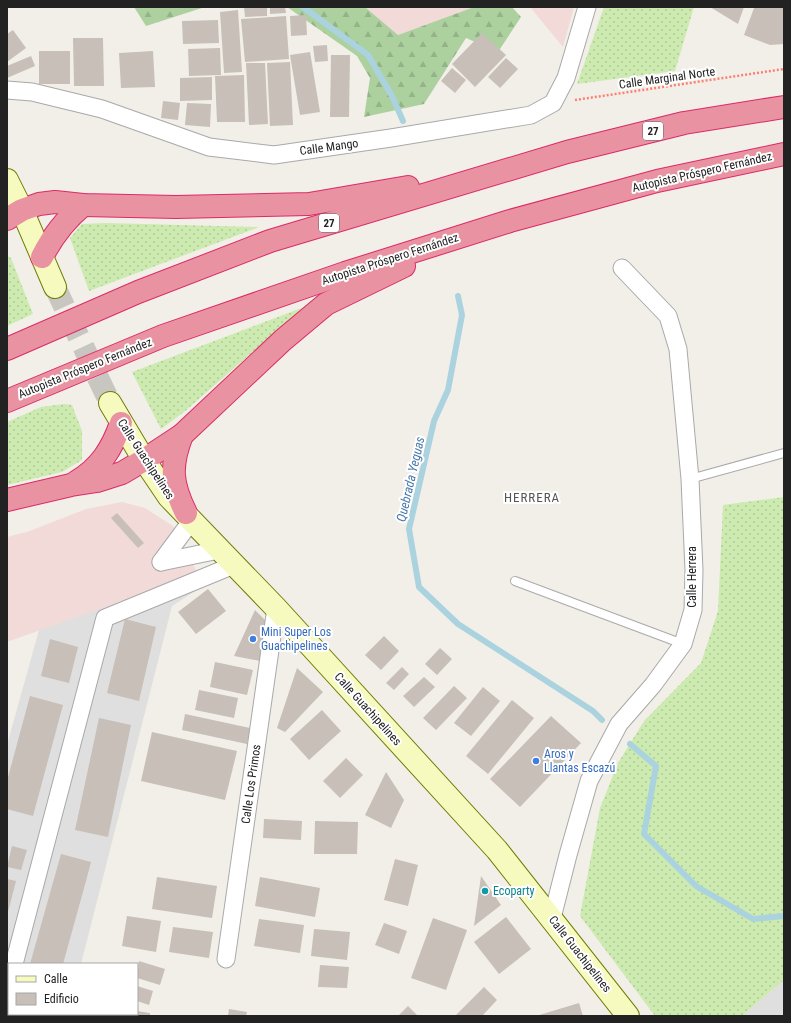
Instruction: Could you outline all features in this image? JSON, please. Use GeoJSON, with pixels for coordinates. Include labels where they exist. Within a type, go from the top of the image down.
{"type":"FeatureCollection","features":[{"type":"Feature","properties":{"kind":"highway","name":"27"},"geometry":{"type":"LineString","coordinates":[[7,349],[138,292],[270,241],[567,152],[684,123],[784,107]]}},
{"type":"Feature","properties":{"kind":"highway","name":"Autopista Próspero Fernández"},"geometry":{"type":"LineString","coordinates":[[7,401],[163,336],[255,303],[510,220],[658,181],[784,154]]}},
{"type":"Feature","properties":{"kind":"highway"},"geometry":{"type":"LineString","coordinates":[[15,214],[38,204],[55,202],[83,205],[176,207],[309,204],[523,165]]}},
{"type":"Feature","properties":{"kind":"highway"},"geometry":{"type":"LineString","coordinates":[[42,257],[52,237],[66,219],[83,205]]}},
{"type":"Feature","properties":{"kind":"highway"},"geometry":{"type":"LineString","coordinates":[[7,500],[71,485],[97,481],[122,473],[182,435],[283,340],[326,304],[404,265],[510,220]]}},
{"type":"Feature","properties":{"kind":"highway"},"geometry":{"type":"LineString","coordinates":[[71,485],[89,474],[104,460],[114,442],[121,423]]}},
{"type":"Feature","properties":{"kind":"highway"},"geometry":{"type":"LineString","coordinates":[[182,435],[175,454],[173,474],[177,495],[189,516]]}},
{"type":"Feature","properties":{"kind":"street"},"geometry":{"type":"LineString","coordinates":[[553,104],[566,78],[587,7]]}},
{"type":"Feature","properties":{"kind":"street","name":"Calle Mango"},"geometry":{"type":"LineString","coordinates":[[7,90],[32,92],[102,109],[209,147],[274,155],[531,115],[553,104]]}},
{"type":"Feature","properties":{"kind":"street"},"geometry":{"type":"LineString","coordinates":[[7,180],[15,214],[42,257],[55,287]]}},
{"type":"Feature","properties":{"kind":"street","name":"Calle Herrera"},"geometry":{"type":"LineString","coordinates":[[552,918],[589,781],[619,724],[653,685],[683,644],[693,610],[694,570],[690,479],[678,349],[668,316],[622,268]]}},
{"type":"Feature","properties":{"kind":"street","name":"Calle Guachipelines"},"geometry":{"type":"LineString","coordinates":[[110,403],[144,460],[169,497],[189,516],[219,550],[276,608],[497,850],[628,1016]]}},
{"type":"Feature","properties":{"kind":"street"},"geometry":{"type":"LineString","coordinates":[[189,516],[161,562],[219,550]]}},
{"type":"Feature","properties":{"kind":"street"},"geometry":{"type":"LineString","coordinates":[[14,963],[105,618],[234,565]]}},
{"type":"Feature","properties":{"kind":"street","name":"Calle Los Primos"},"geometry":{"type":"LineString","coordinates":[[226,959],[276,608]]}},
{"type":"Feature","properties":{"kind":"lane"},"geometry":{"type":"LineString","coordinates":[[690,479],[784,453]]}},
{"type":"Feature","properties":{"kind":"lane"},"geometry":{"type":"LineString","coordinates":[[515,581],[683,644]]}},
{"type":"Feature","properties":{"kind":"path","name":"Calle Marginal Norte"},"geometry":{"type":"LineString","coordinates":[[553,104],[698,83],[784,68]]}},
{"type":"Feature","properties":{"kind":"shaded area"},"geometry":{"type":"Polygon","coordinates":[[[365,7],[474,7],[398,35],[365,7]]]}},
{"type":"Feature","properties":{"kind":"shaded area"},"geometry":{"type":"Polygon","coordinates":[[[530,7],[574,7],[563,47],[530,7]]]}},
{"type":"Feature","properties":{"kind":"shaded area"},"geometry":{"type":"Polygon","coordinates":[[[122,502],[145,508],[173,526],[198,574],[7,642],[7,537],[27,532],[86,509],[122,502]]]}},
{"type":"Feature","properties":{"kind":"shaded area"},"geometry":{"type":"Polygon","coordinates":[[[198,574],[206,584],[172,606],[81,963],[8,963],[8,1015],[68,1016],[7,1016],[7,745],[39,630],[198,574]]]}},
{"type":"Feature","properties":{"kind":"shaded area"},"geometry":{"type":"Polygon","coordinates":[[[784,980],[784,1016],[742,1016],[784,980]]]}},
{"type":"Feature","properties":{"kind":"green space"},"geometry":{"type":"Polygon","coordinates":[[[134,7],[205,7],[146,26],[134,7]]]}},
{"type":"Feature","properties":{"kind":"green space"},"geometry":{"type":"Polygon","coordinates":[[[287,7],[365,7],[398,35],[474,7],[512,7],[521,17],[498,52],[466,38],[424,104],[364,117],[370,78],[357,56],[287,7]]]}},
{"type":"Feature","properties":{"kind":"green space"},"geometry":{"type":"Polygon","coordinates":[[[604,7],[694,7],[675,71],[577,84],[604,7]]]}},
{"type":"Feature","properties":{"kind":"green space"},"geometry":{"type":"Polygon","coordinates":[[[106,223],[259,227],[89,291],[70,238],[82,224],[106,223]]]}},
{"type":"Feature","properties":{"kind":"green space"},"geometry":{"type":"Polygon","coordinates":[[[7,256],[11,258],[33,314],[7,326],[7,256]]]}},
{"type":"Feature","properties":{"kind":"green space"},"geometry":{"type":"Polygon","coordinates":[[[304,307],[184,412],[161,429],[132,372],[304,307]]]}},
{"type":"Feature","properties":{"kind":"green space"},"geometry":{"type":"Polygon","coordinates":[[[64,404],[72,405],[82,431],[82,460],[62,472],[7,485],[7,422],[41,407],[64,404]]]}},
{"type":"Feature","properties":{"kind":"green space"},"geometry":{"type":"Polygon","coordinates":[[[784,497],[784,980],[742,1016],[655,1016],[580,916],[600,808],[618,763],[644,721],[701,663],[718,611],[723,505],[784,497]]]}},
{"type":"Feature","properties":{"kind":"building"},"geometry":{"type":"Polygon","coordinates":[[[244,7],[267,7],[267,16],[245,17],[244,7]]]}},
{"type":"Feature","properties":{"kind":"building"},"geometry":{"type":"Polygon","coordinates":[[[270,7],[285,7],[286,13],[270,14],[270,7]]]}},
{"type":"Feature","properties":{"kind":"building"},"geometry":{"type":"Polygon","coordinates":[[[710,7],[744,7],[738,24],[710,7]]]}},
{"type":"Feature","properties":{"kind":"building"},"geometry":{"type":"Polygon","coordinates":[[[752,7],[784,7],[784,44],[770,45],[744,35],[754,8],[752,7]]]}},
{"type":"Feature","properties":{"kind":"building"},"geometry":{"type":"Polygon","coordinates":[[[238,10],[242,72],[224,73],[220,12],[238,10]]]}},
{"type":"Feature","properties":{"kind":"building"},"geometry":{"type":"Polygon","coordinates":[[[306,15],[307,35],[291,36],[290,16],[306,15]]]}},
{"type":"Feature","properties":{"kind":"building"},"geometry":{"type":"Polygon","coordinates":[[[286,16],[289,59],[245,62],[241,19],[286,16]]]}},
{"type":"Feature","properties":{"kind":"building"},"geometry":{"type":"Polygon","coordinates":[[[218,20],[219,43],[183,44],[182,21],[218,20]]]}},
{"type":"Feature","properties":{"kind":"building"},"geometry":{"type":"Polygon","coordinates":[[[13,30],[26,48],[7,62],[7,34],[13,30]]]}},
{"type":"Feature","properties":{"kind":"building"},"geometry":{"type":"Polygon","coordinates":[[[482,33],[506,55],[475,87],[452,64],[482,33]]]}},
{"type":"Feature","properties":{"kind":"building"},"geometry":{"type":"Polygon","coordinates":[[[73,38],[103,38],[104,86],[74,86],[73,38]]]}},
{"type":"Feature","properties":{"kind":"building"},"geometry":{"type":"Polygon","coordinates":[[[327,45],[328,61],[315,62],[313,46],[327,45]]]}},
{"type":"Feature","properties":{"kind":"building"},"geometry":{"type":"Polygon","coordinates":[[[220,48],[221,75],[189,76],[188,49],[220,48]]]}},
{"type":"Feature","properties":{"kind":"building"},"geometry":{"type":"Polygon","coordinates":[[[39,51],[70,51],[70,84],[39,84],[39,51]]]}},
{"type":"Feature","properties":{"kind":"building"},"geometry":{"type":"Polygon","coordinates":[[[153,51],[155,87],[121,88],[119,53],[153,51]]]}},
{"type":"Feature","properties":{"kind":"building"},"geometry":{"type":"Polygon","coordinates":[[[310,52],[320,112],[300,115],[290,55],[310,52]]]}},
{"type":"Feature","properties":{"kind":"building"},"geometry":{"type":"Polygon","coordinates":[[[331,55],[350,55],[349,117],[330,117],[331,55]]]}},
{"type":"Feature","properties":{"kind":"building"},"geometry":{"type":"Polygon","coordinates":[[[31,56],[35,66],[7,78],[7,66],[31,56]]]}},
{"type":"Feature","properties":{"kind":"building"},"geometry":{"type":"Polygon","coordinates":[[[506,58],[518,69],[500,88],[488,77],[506,58]]]}},
{"type":"Feature","properties":{"kind":"building"},"geometry":{"type":"Polygon","coordinates":[[[290,62],[293,125],[270,126],[267,63],[290,62]]]}},
{"type":"Feature","properties":{"kind":"building"},"geometry":{"type":"Polygon","coordinates":[[[246,63],[265,63],[268,124],[249,125],[246,63]]]}},
{"type":"Feature","properties":{"kind":"building"},"geometry":{"type":"Polygon","coordinates":[[[452,68],[466,80],[455,93],[441,81],[452,68]]]}},
{"type":"Feature","properties":{"kind":"building"},"geometry":{"type":"Polygon","coordinates":[[[244,75],[245,122],[217,122],[215,76],[244,75]]]}},
{"type":"Feature","properties":{"kind":"building"},"geometry":{"type":"Polygon","coordinates":[[[212,77],[212,100],[180,101],[180,78],[212,77]]]}},
{"type":"Feature","properties":{"kind":"building"},"geometry":{"type":"Polygon","coordinates":[[[163,101],[180,103],[178,120],[161,118],[163,101]]]}},
{"type":"Feature","properties":{"kind":"building"},"geometry":{"type":"Polygon","coordinates":[[[187,103],[211,104],[210,127],[185,125],[187,103]]]}},
{"type":"Feature","properties":{"kind":"building"},"geometry":{"type":"Polygon","coordinates":[[[117,513],[144,543],[138,548],[111,518],[117,513]]]}},
{"type":"Feature","properties":{"kind":"building"},"geometry":{"type":"Polygon","coordinates":[[[208,589],[226,611],[196,634],[178,612],[208,589]]]}},
{"type":"Feature","properties":{"kind":"building","name":"Mini Super Los Guachipelines"},"geometry":{"type":"Polygon","coordinates":[[[255,610],[266,621],[260,661],[234,656],[255,610]]]}},
{"type":"Feature","properties":{"kind":"building"},"geometry":{"type":"Polygon","coordinates":[[[125,619],[156,627],[139,701],[107,693],[125,619]]]}},
{"type":"Feature","properties":{"kind":"building"},"geometry":{"type":"Polygon","coordinates":[[[384,636],[399,651],[381,670],[365,655],[384,636]]]}},
{"type":"Feature","properties":{"kind":"building"},"geometry":{"type":"Polygon","coordinates":[[[50,639],[78,647],[69,683],[41,676],[50,639]]]}},
{"type":"Feature","properties":{"kind":"building"},"geometry":{"type":"Polygon","coordinates":[[[440,648],[452,659],[437,675],[425,664],[440,648]]]}},
{"type":"Feature","properties":{"kind":"building"},"geometry":{"type":"Polygon","coordinates":[[[215,662],[253,670],[247,695],[210,687],[215,662]]]}},
{"type":"Feature","properties":{"kind":"building"},"geometry":{"type":"Polygon","coordinates":[[[402,667],[409,674],[394,690],[386,683],[402,667]]]}},
{"type":"Feature","properties":{"kind":"building"},"geometry":{"type":"Polygon","coordinates":[[[297,668],[323,692],[285,732],[277,728],[297,668]]]}},
{"type":"Feature","properties":{"kind":"building"},"geometry":{"type":"Polygon","coordinates":[[[424,677],[435,687],[414,707],[403,696],[424,677]]]}},
{"type":"Feature","properties":{"kind":"building"},"geometry":{"type":"Polygon","coordinates":[[[454,686],[467,698],[436,730],[423,718],[454,686]]]}},
{"type":"Feature","properties":{"kind":"building"},"geometry":{"type":"Polygon","coordinates":[[[483,687],[500,701],[471,736],[454,723],[483,687]]]}},
{"type":"Feature","properties":{"kind":"building"},"geometry":{"type":"Polygon","coordinates":[[[199,690],[238,698],[234,718],[195,710],[199,690]]]}},
{"type":"Feature","properties":{"kind":"building"},"geometry":{"type":"Polygon","coordinates":[[[30,696],[63,705],[33,816],[7,809],[7,781],[30,696]]]}},
{"type":"Feature","properties":{"kind":"building"},"geometry":{"type":"Polygon","coordinates":[[[512,700],[534,718],[488,774],[466,756],[512,700]]]}},
{"type":"Feature","properties":{"kind":"building"},"geometry":{"type":"Polygon","coordinates":[[[322,710],[341,731],[309,760],[290,739],[322,710]]]}},
{"type":"Feature","properties":{"kind":"building"},"geometry":{"type":"Polygon","coordinates":[[[185,714],[250,728],[247,744],[182,730],[185,714]]]}},
{"type":"Feature","properties":{"kind":"building","name":"Aros y Llantas Escazú"},"geometry":{"type":"Polygon","coordinates":[[[551,716],[581,743],[520,807],[490,779],[551,716]]]}},
{"type":"Feature","properties":{"kind":"building"},"geometry":{"type":"Polygon","coordinates":[[[99,718],[131,725],[108,837],[75,830],[99,718]]]}},
{"type":"Feature","properties":{"kind":"building"},"geometry":{"type":"Polygon","coordinates":[[[152,732],[237,751],[225,800],[141,781],[152,732]]]}},
{"type":"Feature","properties":{"kind":"building"},"geometry":{"type":"Polygon","coordinates":[[[346,758],[363,775],[340,798],[323,781],[346,758]]]}},
{"type":"Feature","properties":{"kind":"building"},"geometry":{"type":"Polygon","coordinates":[[[386,772],[404,800],[391,828],[365,815],[386,772]]]}},
{"type":"Feature","properties":{"kind":"building"},"geometry":{"type":"Polygon","coordinates":[[[264,819],[302,821],[301,840],[263,838],[264,819]]]}},
{"type":"Feature","properties":{"kind":"building"},"geometry":{"type":"Polygon","coordinates":[[[315,821],[358,822],[357,854],[314,854],[315,821]]]}},
{"type":"Feature","properties":{"kind":"building"},"geometry":{"type":"Polygon","coordinates":[[[12,846],[27,850],[21,870],[7,867],[12,846]]]}},
{"type":"Feature","properties":{"kind":"building"},"geometry":{"type":"Polygon","coordinates":[[[61,854],[91,862],[63,963],[30,963],[61,854]]]}},
{"type":"Feature","properties":{"kind":"building"},"geometry":{"type":"Polygon","coordinates":[[[395,859],[418,865],[408,906],[384,900],[395,859]]]}},
{"type":"Feature","properties":{"kind":"building","name":"Ecoparty"},"geometry":{"type":"Polygon","coordinates":[[[481,876],[501,905],[474,926],[481,876]]]}},
{"type":"Feature","properties":{"kind":"building"},"geometry":{"type":"Polygon","coordinates":[[[157,877],[217,886],[212,918],[152,909],[157,877]]]}},
{"type":"Feature","properties":{"kind":"building"},"geometry":{"type":"Polygon","coordinates":[[[260,877],[320,888],[315,917],[255,906],[260,877]]]}},
{"type":"Feature","properties":{"kind":"building"},"geometry":{"type":"Polygon","coordinates":[[[7,879],[16,881],[8,912],[7,912],[7,879]]]}},
{"type":"Feature","properties":{"kind":"building"},"geometry":{"type":"Polygon","coordinates":[[[127,916],[161,921],[156,952],[122,946],[127,916]]]}},
{"type":"Feature","properties":{"kind":"building"},"geometry":{"type":"Polygon","coordinates":[[[506,917],[531,949],[499,974],[474,942],[506,917]]]}},
{"type":"Feature","properties":{"kind":"building"},"geometry":{"type":"Polygon","coordinates":[[[433,918],[467,930],[446,990],[411,978],[433,918]]]}},
{"type":"Feature","properties":{"kind":"building"},"geometry":{"type":"Polygon","coordinates":[[[259,919],[304,925],[300,953],[254,946],[259,919]]]}},
{"type":"Feature","properties":{"kind":"building"},"geometry":{"type":"Polygon","coordinates":[[[384,923],[407,931],[399,954],[375,945],[384,923]]]}},
{"type":"Feature","properties":{"kind":"building"},"geometry":{"type":"Polygon","coordinates":[[[173,927],[213,932],[209,958],[169,952],[173,927]]]}},
{"type":"Feature","properties":{"kind":"building"},"geometry":{"type":"Polygon","coordinates":[[[314,929],[350,932],[347,960],[311,956],[314,929]]]}},
{"type":"Feature","properties":{"kind":"building"},"geometry":{"type":"Polygon","coordinates":[[[139,961],[165,969],[160,985],[138,978],[139,961]]]}},
{"type":"Feature","properties":{"kind":"building"},"geometry":{"type":"Polygon","coordinates":[[[320,965],[349,967],[347,988],[318,987],[320,965]]]}},
{"type":"Feature","properties":{"kind":"building"},"geometry":{"type":"Polygon","coordinates":[[[138,986],[153,991],[149,1005],[138,1001],[138,986]]]}},
{"type":"Feature","properties":{"kind":"building"},"geometry":{"type":"Polygon","coordinates":[[[484,987],[497,1000],[482,1016],[455,1016],[484,987]]]}},
{"type":"Feature","properties":{"kind":"building"},"geometry":{"type":"Polygon","coordinates":[[[579,1003],[583,1016],[536,1016],[579,1003]]]}},
{"type":"Feature","properties":{"kind":"building"},"geometry":{"type":"Polygon","coordinates":[[[408,1006],[418,1016],[398,1016],[408,1006]]]}},
{"type":"Feature","properties":{"kind":"building"},"geometry":{"type":"Polygon","coordinates":[[[229,1009],[247,1012],[246,1016],[228,1016],[229,1009]]]}},
{"type":"Feature","properties":{"kind":"building"},"geometry":{"type":"Polygon","coordinates":[[[138,1011],[150,1013],[150,1016],[101,1016],[138,1015],[138,1011]]]}},
{"type":"Feature","properties":{"kind":"building"},"geometry":{"type":"Polygon","coordinates":[[[14,1015],[48,1015],[48,1016],[14,1015]]]}},
{"type":"Feature","properties":{"kind":"waterway","name":"Quebrada Yeguas"},"geometry":{"type":"LineString","coordinates":[[303,7],[368,55],[392,96],[403,121]]}},
{"type":"Feature","properties":{"kind":"waterway","name":"Quebrada Yeguas"},"geometry":{"type":"LineString","coordinates":[[458,296],[462,315],[448,390],[434,421],[409,529],[419,587],[458,624],[593,711],[602,720]]}},
{"type":"Feature","properties":{"kind":"waterway","name":"Quebrada Yeguas"},"geometry":{"type":"LineString","coordinates":[[630,744],[656,766],[644,834],[696,886],[753,919],[784,916]]}},
{"type":"Feature","properties":{"kind":"tunnel"},"geometry":{"type":"LineString","coordinates":[[55,287],[110,403]]}},
{"type":"Feature","properties":{"kind":"place","name":"Mini Super Los Guachipelines"},"geometry":{"type":"Point","coordinates":[253,639]}},
{"type":"Feature","properties":{"kind":"place","name":"Aros y Llantas Escazú"},"geometry":{"type":"Point","coordinates":[536,761]}},
{"type":"Feature","properties":{"kind":"place","name":"Ecoparty"},"geometry":{"type":"Point","coordinates":[485,891]}},
{"type":"Feature","properties":{"kind":"district","name":"HERRERA"},"geometry":{"type":"Point","coordinates":[532,497]}}]}
